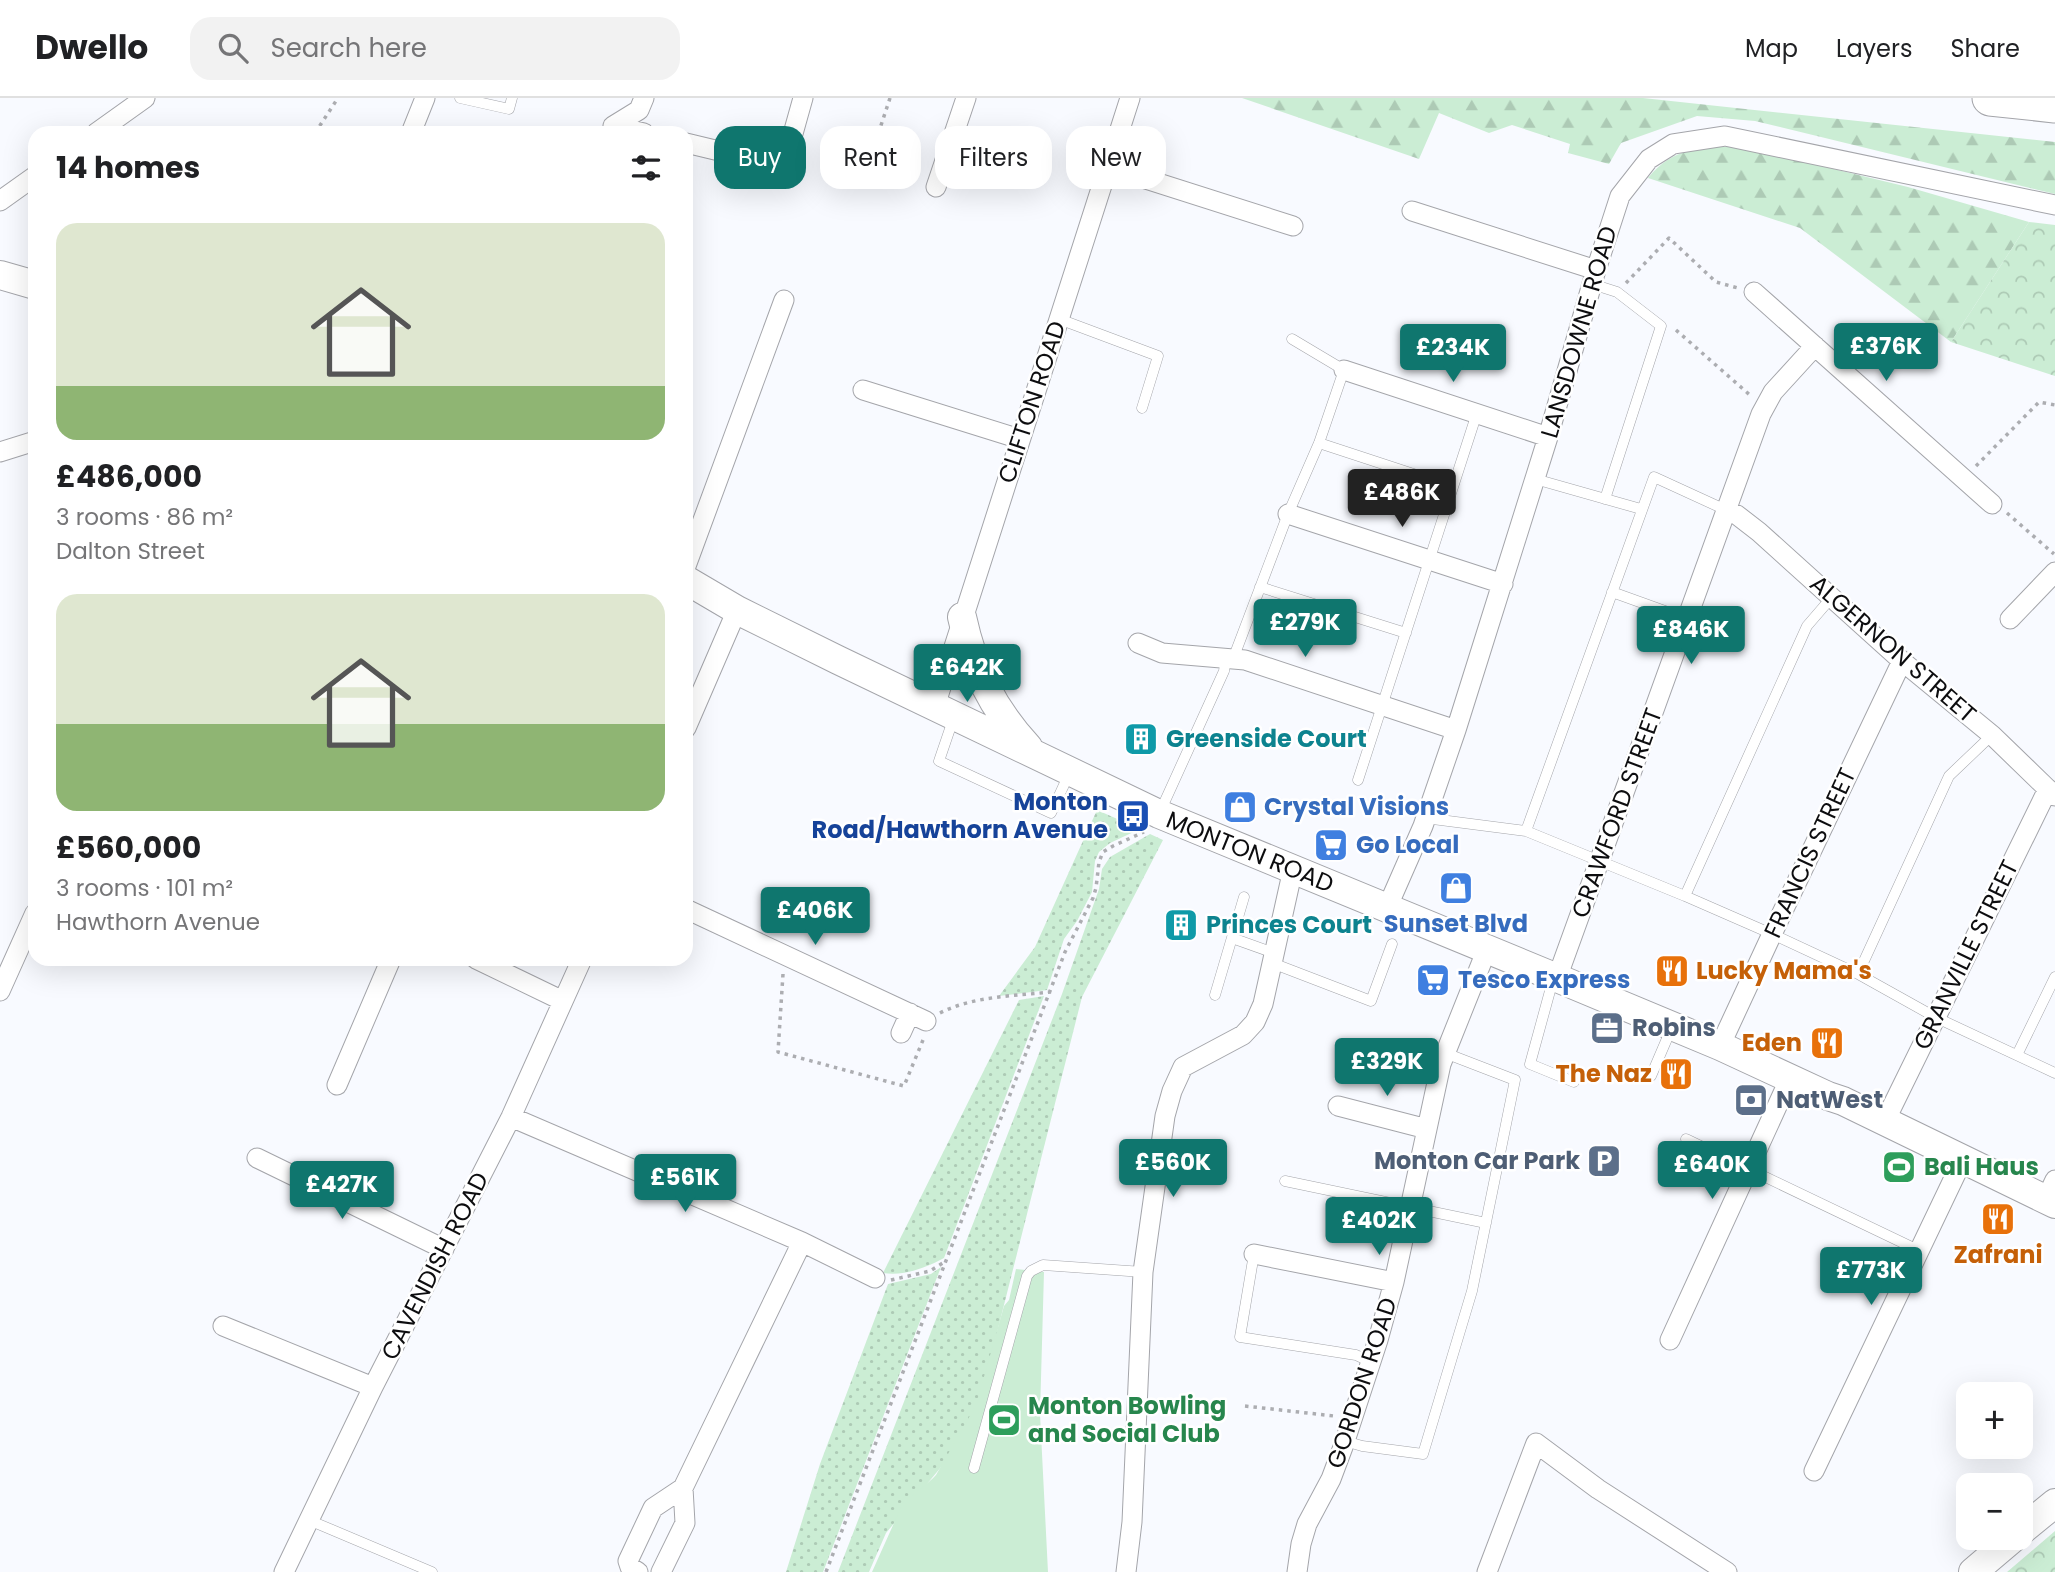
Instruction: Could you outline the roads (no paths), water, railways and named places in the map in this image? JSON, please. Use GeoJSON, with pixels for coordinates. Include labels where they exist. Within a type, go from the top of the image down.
{"type":"FeatureCollection","features":[{"type":"Feature","properties":{"kind":"highway"},"geometry":{"type":"LineString","coordinates":[[1990,98],[2055,105]]}},
{"type":"Feature","properties":{"kind":"main road"},"geometry":{"type":"LineString","coordinates":[[0,275],[28,283]]}},
{"type":"Feature","properties":{"kind":"main road","name":"MONTON ROAD"},"geometry":{"type":"LineString","coordinates":[[693,584],[737,610],[1158,814],[1673,1026],[1963,1159],[2052,1194]]}},
{"type":"Feature","properties":{"kind":"main road"},"geometry":{"type":"LineString","coordinates":[[962,617],[972,656],[989,694],[1010,727],[1037,757]]}},
{"type":"Feature","properties":{"kind":"main road"},"geometry":{"type":"LineString","coordinates":[[2033,1521],[2055,1503]]}},
{"type":"Feature","properties":{"kind":"main road"},"geometry":{"type":"LineString","coordinates":[[1973,1572],[1999,1550]]}},
{"type":"Feature","properties":{"kind":"street"},"geometry":{"type":"LineString","coordinates":[[106,126],[145,98]]}},
{"type":"Feature","properties":{"kind":"street"},"geometry":{"type":"LineString","coordinates":[[414,126],[425,98]]}},
{"type":"Feature","properties":{"kind":"street"},"geometry":{"type":"LineString","coordinates":[[616,126],[639,110],[643,98]]}},
{"type":"Feature","properties":{"kind":"street"},"geometry":{"type":"LineString","coordinates":[[693,145],[768,166],[789,148],[803,98]]}},
{"type":"Feature","properties":{"kind":"street"},"geometry":{"type":"LineString","coordinates":[[957,126],[966,98]]}},
{"type":"Feature","properties":{"kind":"street","name":"CLIFTON ROAD"},"geometry":{"type":"LineString","coordinates":[[1121,126],[1130,98]]}},
{"type":"Feature","properties":{"kind":"street","name":"LANSDOWNE ROAD"},"geometry":{"type":"LineString","coordinates":[[1387,908],[1426,818],[1456,730],[1503,584],[1620,195],[1648,159],[1673,144],[1725,136],[2055,205]]}},
{"type":"Feature","properties":{"kind":"street"},"geometry":{"type":"LineString","coordinates":[[0,201],[28,181]]}},
{"type":"Feature","properties":{"kind":"street"},"geometry":{"type":"LineString","coordinates":[[1166,185],[1293,226]]}},
{"type":"Feature","properties":{"kind":"street","name":"CLIFTON ROAD"},"geometry":{"type":"LineString","coordinates":[[945,711],[962,617],[1101,189]]}},
{"type":"Feature","properties":{"kind":"street"},"geometry":{"type":"LineString","coordinates":[[1412,211],[1594,277]]}},
{"type":"Feature","properties":{"kind":"street"},"geometry":{"type":"LineString","coordinates":[[1754,292],[1992,504]]}},
{"type":"Feature","properties":{"kind":"street"},"geometry":{"type":"LineString","coordinates":[[693,547],[785,300]]}},
{"type":"Feature","properties":{"kind":"street","name":"CRAWFORD STREET"},"geometry":{"type":"LineString","coordinates":[[1555,977],[1764,405],[1815,346]]}},
{"type":"Feature","properties":{"kind":"street"},"geometry":{"type":"LineString","coordinates":[[1344,370],[1548,437]]}},
{"type":"Feature","properties":{"kind":"street"},"geometry":{"type":"LineString","coordinates":[[863,390],[1020,439]]}},
{"type":"Feature","properties":{"kind":"street"},"geometry":{"type":"LineString","coordinates":[[0,452],[28,443]]}},
{"type":"Feature","properties":{"kind":"street","name":"ALGERNON STREET"},"geometry":{"type":"LineString","coordinates":[[1726,510],[1746,521],[1902,661],[1992,735],[2051,793]]}},
{"type":"Feature","properties":{"kind":"street"},"geometry":{"type":"LineString","coordinates":[[1288,514],[1503,584]]}},
{"type":"Feature","properties":{"kind":"street"},"geometry":{"type":"LineString","coordinates":[[2010,620],[2055,572]]}},
{"type":"Feature","properties":{"kind":"street"},"geometry":{"type":"LineString","coordinates":[[693,712],[737,610]]}},
{"type":"Feature","properties":{"kind":"street"},"geometry":{"type":"LineString","coordinates":[[1138,643],[1162,653],[1245,660],[1456,730]]}},
{"type":"Feature","properties":{"kind":"street","name":"FRANCIS STREET"},"geometry":{"type":"LineString","coordinates":[[1720,1046],[1902,661]]}},
{"type":"Feature","properties":{"kind":"street","name":"GRANVILLE STREET"},"geometry":{"type":"LineString","coordinates":[[1885,1121],[2051,793]]}},
{"type":"Feature","properties":{"kind":"street"},"geometry":{"type":"LineString","coordinates":[[1126,1572],[1133,1509],[1143,1272],[1166,1116],[1182,1067],[1243,1035],[1259,1014],[1293,869]]}},
{"type":"Feature","properties":{"kind":"street"},"geometry":{"type":"LineString","coordinates":[[693,912],[918,1017],[901,1033]]}},
{"type":"Feature","properties":{"kind":"street"},"geometry":{"type":"LineString","coordinates":[[0,991],[28,929]]}},
{"type":"Feature","properties":{"kind":"street","name":"GORDON ROAD"},"geometry":{"type":"LineString","coordinates":[[1297,1572],[1307,1524],[1331,1479],[1345,1441],[1394,1282],[1445,1053],[1487,949]]}},
{"type":"Feature","properties":{"kind":"street"},"geometry":{"type":"LineString","coordinates":[[337,1084],[340,1058],[387,966]]}},
{"type":"Feature","properties":{"kind":"street"},"geometry":{"type":"LineString","coordinates":[[490,966],[563,1002]]}},
{"type":"Feature","properties":{"kind":"street","name":"CAVENDISH ROAD"},"geometry":{"type":"LineString","coordinates":[[284,1572],[311,1521],[373,1387],[511,1117],[579,966]]}},
{"type":"Feature","properties":{"kind":"street"},"geometry":{"type":"LineString","coordinates":[[1670,1340],[1790,1078]]}},
{"type":"Feature","properties":{"kind":"street"},"geometry":{"type":"LineString","coordinates":[[1338,1107],[1427,1129]]}},
{"type":"Feature","properties":{"kind":"street"},"geometry":{"type":"LineString","coordinates":[[511,1117],[802,1242],[875,1278]]}},
{"type":"Feature","properties":{"kind":"street"},"geometry":{"type":"LineString","coordinates":[[257,1158],[444,1249]]}},
{"type":"Feature","properties":{"kind":"street"},"geometry":{"type":"LineString","coordinates":[[1814,1471],[1963,1159]]}},
{"type":"Feature","properties":{"kind":"street"},"geometry":{"type":"LineString","coordinates":[[638,1572],[630,1567],[628,1561],[653,1508],[682,1488],[802,1242]]}},
{"type":"Feature","properties":{"kind":"street"},"geometry":{"type":"LineString","coordinates":[[1254,1254],[1394,1282]]}},
{"type":"Feature","properties":{"kind":"street"},"geometry":{"type":"LineString","coordinates":[[223,1326],[373,1387]]}},
{"type":"Feature","properties":{"kind":"street"},"geometry":{"type":"LineString","coordinates":[[1487,1572],[1536,1443],[1598,1489],[1727,1572]]}},
{"type":"Feature","properties":{"kind":"street"},"geometry":{"type":"LineString","coordinates":[[661,1572],[685,1523],[682,1488]]}},
{"type":"Feature","properties":{"kind":"lane"},"geometry":{"type":"LineString","coordinates":[[460,98],[509,109],[512,98]]}},
{"type":"Feature","properties":{"kind":"lane"},"geometry":{"type":"LineString","coordinates":[[1594,277],[1661,326],[1605,499]]}},
{"type":"Feature","properties":{"kind":"lane"},"geometry":{"type":"LineString","coordinates":[[1059,319],[1158,356],[1142,408]]}},
{"type":"Feature","properties":{"kind":"lane"},"geometry":{"type":"LineString","coordinates":[[1158,814],[1260,587],[1318,443],[1344,370],[1292,339]]}},
{"type":"Feature","properties":{"kind":"lane"},"geometry":{"type":"LineString","coordinates":[[1358,780],[1476,413]]}},
{"type":"Feature","properties":{"kind":"lane"},"geometry":{"type":"LineString","coordinates":[[1318,443],[1453,487]]}},
{"type":"Feature","properties":{"kind":"lane"},"geometry":{"type":"LineString","coordinates":[[1526,831],[1654,477],[1726,510]]}},
{"type":"Feature","properties":{"kind":"lane"},"geometry":{"type":"LineString","coordinates":[[1535,479],[1641,509]]}},
{"type":"Feature","properties":{"kind":"lane"},"geometry":{"type":"LineString","coordinates":[[1260,587],[1406,633]]}},
{"type":"Feature","properties":{"kind":"lane"},"geometry":{"type":"LineString","coordinates":[[1612,592],[1687,619]]}},
{"type":"Feature","properties":{"kind":"lane"},"geometry":{"type":"LineString","coordinates":[[1685,896],[1807,625],[1832,597]]}},
{"type":"Feature","properties":{"kind":"lane"},"geometry":{"type":"LineString","coordinates":[[945,711],[939,761],[1051,813],[1070,772]]}},
{"type":"Feature","properties":{"kind":"lane"},"geometry":{"type":"LineString","coordinates":[[1858,974],[1949,776],[1992,735]]}},
{"type":"Feature","properties":{"kind":"lane"},"geometry":{"type":"LineString","coordinates":[[1426,818],[1526,831],[1772,934],[1858,974],[1937,1018],[2055,1073]]}},
{"type":"Feature","properties":{"kind":"lane"},"geometry":{"type":"LineString","coordinates":[[1215,995],[1244,897]]}},
{"type":"Feature","properties":{"kind":"lane"},"geometry":{"type":"LineString","coordinates":[[1232,938],[1371,1001],[1392,944]]}},
{"type":"Feature","properties":{"kind":"lane"},"geometry":{"type":"LineString","coordinates":[[1555,977],[1530,1064],[1574,1082]]}},
{"type":"Feature","properties":{"kind":"lane"},"geometry":{"type":"LineString","coordinates":[[2017,1055],[2055,977]]}},
{"type":"Feature","properties":{"kind":"lane"},"geometry":{"type":"LineString","coordinates":[[1651,1076],[1673,1026]]}},
{"type":"Feature","properties":{"kind":"lane"},"geometry":{"type":"LineString","coordinates":[[1345,1441],[1362,1446],[1423,1454],[1472,1291],[1515,1080],[1445,1053]]}},
{"type":"Feature","properties":{"kind":"lane"},"geometry":{"type":"LineString","coordinates":[[1686,1139],[1920,1251]]}},
{"type":"Feature","properties":{"kind":"lane"},"geometry":{"type":"LineString","coordinates":[[1285,1181],[1486,1223]]}},
{"type":"Feature","properties":{"kind":"lane"},"geometry":{"type":"LineString","coordinates":[[1254,1254],[1240,1337],[1356,1355],[1371,1362]]}},
{"type":"Feature","properties":{"kind":"lane"},"geometry":{"type":"LineString","coordinates":[[974,1468],[1027,1276],[1031,1271],[1044,1265],[1143,1272]]}},
{"type":"Feature","properties":{"kind":"lane"},"geometry":{"type":"LineString","coordinates":[[311,1521],[432,1572]]}},
{"type":"Feature","properties":{"kind":"place","name":"Greenside Court"},"geometry":{"type":"Point","coordinates":[1141,739]}},
{"type":"Feature","properties":{"kind":"place","name":"Crystal Visions"},"geometry":{"type":"Point","coordinates":[1240,807]}},
{"type":"Feature","properties":{"kind":"place","name":"Monton Road/Hawthorn Avenue"},"geometry":{"type":"Point","coordinates":[1133,816]}},
{"type":"Feature","properties":{"kind":"place","name":"Go Local"},"geometry":{"type":"Point","coordinates":[1331,845]}},
{"type":"Feature","properties":{"kind":"place","name":"Sunset Blvd"},"geometry":{"type":"Point","coordinates":[1456,888]}},
{"type":"Feature","properties":{"kind":"place","name":"Princes Court"},"geometry":{"type":"Point","coordinates":[1181,925]}},
{"type":"Feature","properties":{"kind":"place","name":"Lucky Mama's"},"geometry":{"type":"Point","coordinates":[1672,971]}},
{"type":"Feature","properties":{"kind":"place","name":"Tesco Express"},"geometry":{"type":"Point","coordinates":[1433,980]}},
{"type":"Feature","properties":{"kind":"place","name":"Robins"},"geometry":{"type":"Point","coordinates":[1607,1028]}},
{"type":"Feature","properties":{"kind":"place","name":"Eden"},"geometry":{"type":"Point","coordinates":[1827,1043]}},
{"type":"Feature","properties":{"kind":"place","name":"The Naz"},"geometry":{"type":"Point","coordinates":[1676,1074]}},
{"type":"Feature","properties":{"kind":"place","name":"NatWest"},"geometry":{"type":"Point","coordinates":[1751,1100]}},
{"type":"Feature","properties":{"kind":"place","name":"Monton Car Park"},"geometry":{"type":"Point","coordinates":[1604,1161]}},
{"type":"Feature","properties":{"kind":"place","name":"Bali Haus"},"geometry":{"type":"Point","coordinates":[1899,1167]}},
{"type":"Feature","properties":{"kind":"place","name":"Zafrani"},"geometry":{"type":"Point","coordinates":[1998,1219]}},
{"type":"Feature","properties":{"kind":"place","name":"Monton Bowling and Social Club"},"geometry":{"type":"Point","coordinates":[1004,1420]}}]}
